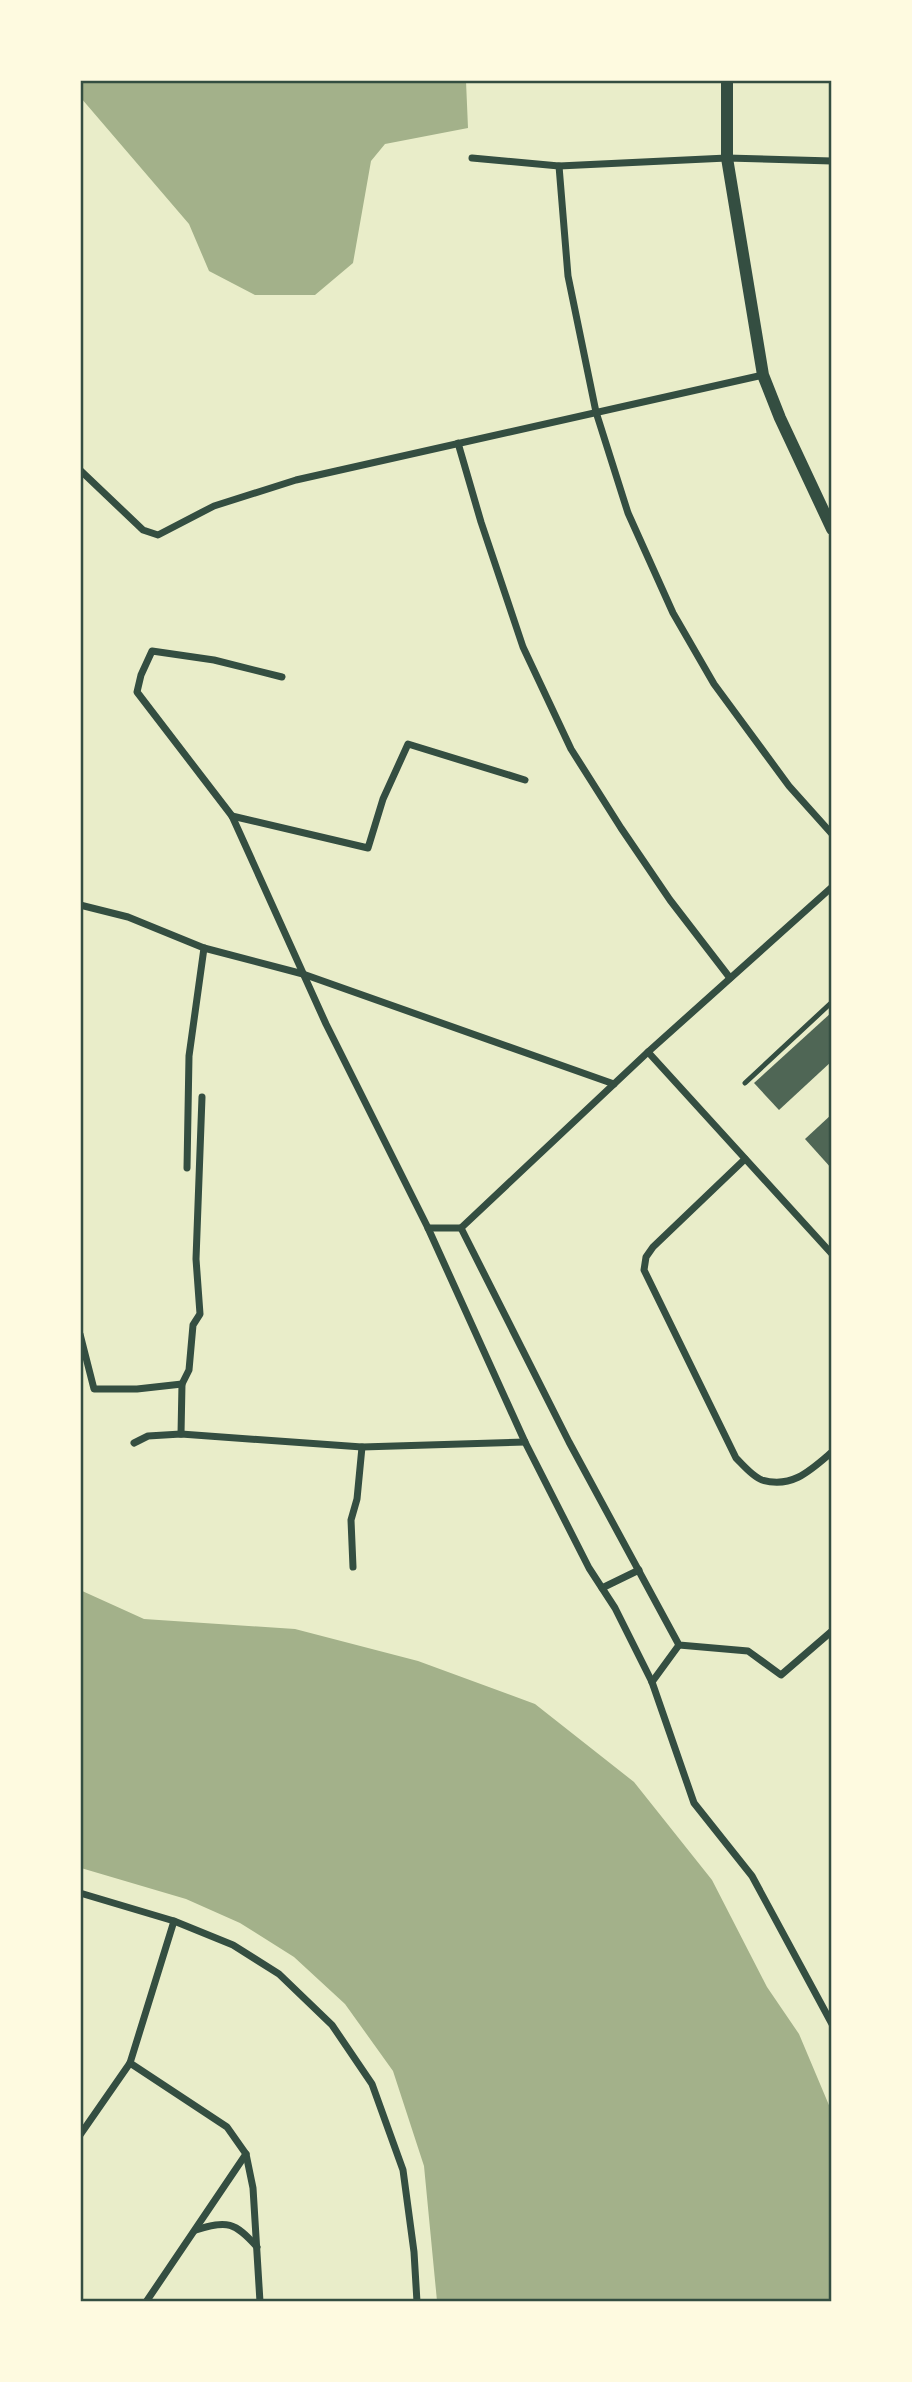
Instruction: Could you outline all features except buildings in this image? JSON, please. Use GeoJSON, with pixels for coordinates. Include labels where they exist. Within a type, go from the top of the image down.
{"type":"FeatureCollection","features":[{"type":"Feature","properties":{"kind":"street"},"geometry":{"type":"LineString","coordinates":[[727,80],[727,158],[763,375],[831,530]]}},
{"type":"Feature","properties":{"kind":"street"},"geometry":{"type":"LineString","coordinates":[[472,158],[559,166],[727,158],[831,161]]}},
{"type":"Feature","properties":{"kind":"street"},"geometry":{"type":"LineString","coordinates":[[559,166],[568,276],[596,412],[628,513],[673,613],[714,684],[789,786],[831,834]]}},
{"type":"Feature","properties":{"kind":"street"},"geometry":{"type":"LineString","coordinates":[[80,470],[143,530],[158,535],[214,506],[296,480],[763,375]]}},
{"type":"Feature","properties":{"kind":"street"},"geometry":{"type":"LineString","coordinates":[[458,443],[523,647],[571,748],[670,900],[730,978]]}},
{"type":"Feature","properties":{"kind":"street"},"geometry":{"type":"LineString","coordinates":[[282,677],[214,660],[152,651],[137,692],[232,816],[303,974],[428,1228],[525,1443],[652,1682],[694,1803],[752,1875],[831,2024]]}},
{"type":"Feature","properties":{"kind":"street"},"geometry":{"type":"LineString","coordinates":[[232,816],[368,848],[383,799],[408,744],[526,780]]}},
{"type":"Feature","properties":{"kind":"street"},"geometry":{"type":"LineString","coordinates":[[428,1228],[461,1228],[648,1052],[831,887]]}},
{"type":"Feature","properties":{"kind":"street"},"geometry":{"type":"LineString","coordinates":[[80,905],[128,917],[204,948],[303,974],[614,1084]]}},
{"type":"Feature","properties":{"kind":"street"},"geometry":{"type":"LineString","coordinates":[[187,1168],[189,1056],[204,948]]}},
{"type":"Feature","properties":{"kind":"street"},"geometry":{"type":"LineString","coordinates":[[648,1052],[831,1254]]}},
{"type":"Feature","properties":{"kind":"street"},"geometry":{"type":"LineString","coordinates":[[181,1434],[181,1384],[189,1370],[193,1325],[200,1314],[196,1259],[202,1097]]}},
{"type":"Feature","properties":{"kind":"street"},"geometry":{"type":"LineString","coordinates":[[745,1159],[653,1247],[646,1257],[645,1269],[736,1458],[760,1480],[779,1481],[802,1477],[831,1452]]}},
{"type":"Feature","properties":{"kind":"street"},"geometry":{"type":"LineString","coordinates":[[461,1228],[569,1442],[679,1645]]}},
{"type":"Feature","properties":{"kind":"street"},"geometry":{"type":"LineString","coordinates":[[80,1334],[94,1389],[137,1389],[181,1384]]}},
{"type":"Feature","properties":{"kind":"street"},"geometry":{"type":"LineString","coordinates":[[134,1443],[148,1436],[181,1434],[362,1447],[525,1443]]}},
{"type":"Feature","properties":{"kind":"street"},"geometry":{"type":"LineString","coordinates":[[353,1567],[351,1520],[357,1499],[362,1447]]}},
{"type":"Feature","properties":{"kind":"street"},"geometry":{"type":"LineString","coordinates":[[601,1588],[639,1570]]}},
{"type":"Feature","properties":{"kind":"street"},"geometry":{"type":"LineString","coordinates":[[679,1645],[748,1651],[781,1675],[831,1631]]}},
{"type":"Feature","properties":{"kind":"street"},"geometry":{"type":"LineString","coordinates":[[652,1682],[679,1645]]}},
{"type":"Feature","properties":{"kind":"street"},"geometry":{"type":"LineString","coordinates":[[80,1893],[174,1921],[233,1945],[279,1974],[332,2025],[372,2084],[403,2170],[414,2252],[417,2301]]}},
{"type":"Feature","properties":{"kind":"street"},"geometry":{"type":"LineString","coordinates":[[80,2135],[130,2063],[174,1921]]}},
{"type":"Feature","properties":{"kind":"street"},"geometry":{"type":"LineString","coordinates":[[130,2063],[227,2127],[246,2154],[253,2188],[260,2301]]}},
{"type":"Feature","properties":{"kind":"street"},"geometry":{"type":"LineString","coordinates":[[146,2301],[246,2154]]}},
{"type":"Feature","properties":{"kind":"street"},"geometry":{"type":"LineString","coordinates":[[195,2230],[216,2223],[233,2224],[257,2247]]}},
{"type":"Feature","properties":{"kind":"lane"},"geometry":{"type":"LineString","coordinates":[[745,1083],[831,1002]]}},
{"type":"Feature","properties":{"kind":"shaded area"},"geometry":{"type":"Polygon","coordinates":[[[80,81],[466,81],[468,128],[385,144],[371,161],[353,263],[315,295],[255,295],[209,271],[189,224],[81,98],[80,81]]]}},
{"type":"Feature","properties":{"kind":"shaded area"},"geometry":{"type":"Polygon","coordinates":[[[80,1590],[144,1619],[295,1629],[418,1661],[535,1704],[634,1782],[712,1880],[767,1987],[799,2034],[831,2110],[831,2301],[437,2301],[424,2166],[393,2071],[345,2004],[294,1957],[240,1923],[186,1899],[81,1868],[80,1590]]]}}]}
